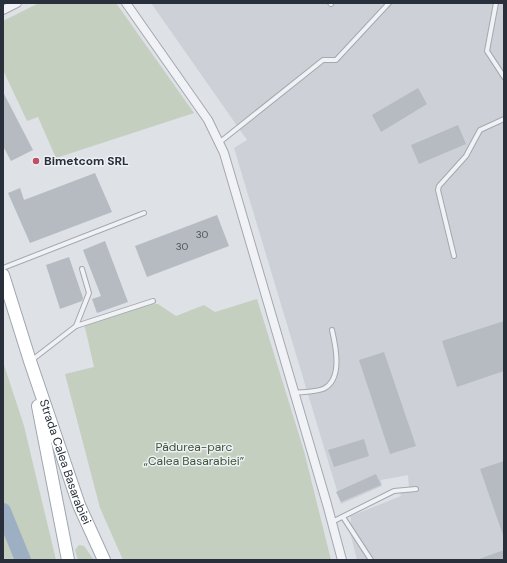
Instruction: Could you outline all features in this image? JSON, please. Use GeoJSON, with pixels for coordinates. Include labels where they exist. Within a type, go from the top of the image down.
{"type":"FeatureCollection","features":[{"type":"Feature","properties":{"kind":"main road","name":"Strada Calea Basarabiei"},"geometry":{"type":"LineString","coordinates":[[3,275],[30,361],[79,505],[104,560]]}},
{"type":"Feature","properties":{"kind":"main road","name":"Strada Calea Basarabiei"},"geometry":{"type":"LineString","coordinates":[[30,361],[68,560]]}},
{"type":"Feature","properties":{"kind":"street"},"geometry":{"type":"LineString","coordinates":[[3,10],[17,3]]}},
{"type":"Feature","properties":{"kind":"street"},"geometry":{"type":"LineString","coordinates":[[126,3],[208,120],[220,142],[295,393],[342,560]]}},
{"type":"Feature","properties":{"kind":"lane"},"geometry":{"type":"LineString","coordinates":[[220,142],[323,60],[336,60],[388,3]]}},
{"type":"Feature","properties":{"kind":"lane"},"geometry":{"type":"LineString","coordinates":[[496,3],[487,51],[504,76]]}},
{"type":"Feature","properties":{"kind":"lane"},"geometry":{"type":"LineString","coordinates":[[454,256],[438,190],[439,186],[466,156],[480,130],[504,119]]}},
{"type":"Feature","properties":{"kind":"lane"},"geometry":{"type":"LineString","coordinates":[[3,268],[144,213]]}},
{"type":"Feature","properties":{"kind":"lane"},"geometry":{"type":"LineString","coordinates":[[76,326],[89,293],[82,269]]}},
{"type":"Feature","properties":{"kind":"lane"},"geometry":{"type":"LineString","coordinates":[[30,361],[76,326],[153,301]]}},
{"type":"Feature","properties":{"kind":"lane"},"geometry":{"type":"LineString","coordinates":[[295,393],[318,391],[325,388],[333,380],[336,368],[336,350],[332,330]]}},
{"type":"Feature","properties":{"kind":"lane"},"geometry":{"type":"LineString","coordinates":[[332,522],[394,491],[416,488]]}},
{"type":"Feature","properties":{"kind":"lane"},"geometry":{"type":"LineString","coordinates":[[343,517],[371,560]]}},
{"type":"Feature","properties":{"kind":"shaded area"},"geometry":{"type":"Polygon","coordinates":[[[151,3],[504,3],[504,560],[357,560],[350,532],[351,516],[401,496],[400,493],[409,489],[408,475],[381,480],[382,486],[341,504],[234,148],[247,140],[151,3]]]}},
{"type":"Feature","properties":{"kind":"green space"},"geometry":{"type":"Polygon","coordinates":[[[39,3],[116,3],[194,113],[56,158],[38,117],[27,121],[3,70],[3,21],[39,3]]]}},
{"type":"Feature","properties":{"kind":"green space","name":"Pădurea-parc „Calea Basarabiei”"},"geometry":{"type":"Polygon","coordinates":[[[257,299],[304,451],[331,560],[123,560],[100,508],[65,374],[94,367],[84,323],[147,303],[158,304],[176,316],[204,305],[215,312],[257,299]]]}},
{"type":"Feature","properties":{"kind":"green space"},"geometry":{"type":"Polygon","coordinates":[[[3,362],[24,426],[56,560],[3,560],[3,362]]]}},
{"type":"Feature","properties":{"kind":"green space"},"geometry":{"type":"Polygon","coordinates":[[[79,545],[84,546],[94,560],[78,560],[75,550],[79,545]]]}},
{"type":"Feature","properties":{"kind":"building"},"geometry":{"type":"Polygon","coordinates":[[[418,88],[427,104],[381,132],[372,115],[418,88]]]}},
{"type":"Feature","properties":{"kind":"building"},"geometry":{"type":"Polygon","coordinates":[[[3,92],[33,150],[11,161],[3,146],[3,92]]]}},
{"type":"Feature","properties":{"kind":"building"},"geometry":{"type":"Polygon","coordinates":[[[458,125],[466,144],[419,164],[411,145],[458,125]]]}},
{"type":"Feature","properties":{"kind":"building"},"geometry":{"type":"Polygon","coordinates":[[[95,173],[112,212],[30,243],[8,193],[20,188],[24,200],[95,173]]]}},
{"type":"Feature","properties":{"kind":"building"},"geometry":{"type":"Polygon","coordinates":[[[217,215],[229,246],[147,277],[135,246],[217,215]]]}},
{"type":"Feature","properties":{"kind":"building"},"geometry":{"type":"Polygon","coordinates":[[[105,241],[128,302],[97,313],[92,299],[101,296],[83,250],[105,241]]]}},
{"type":"Feature","properties":{"kind":"building"},"geometry":{"type":"Polygon","coordinates":[[[69,257],[83,298],[82,301],[60,309],[46,265],[69,257]]]}},
{"type":"Feature","properties":{"kind":"building"},"geometry":{"type":"Polygon","coordinates":[[[504,321],[504,371],[457,387],[442,341],[504,321]]]}},
{"type":"Feature","properties":{"kind":"building"},"geometry":{"type":"Polygon","coordinates":[[[384,352],[416,446],[390,454],[359,360],[384,352]]]}},
{"type":"Feature","properties":{"kind":"building"},"geometry":{"type":"Polygon","coordinates":[[[364,439],[369,456],[334,467],[328,450],[364,439]]]}},
{"type":"Feature","properties":{"kind":"building"},"geometry":{"type":"Polygon","coordinates":[[[504,461],[504,534],[503,535],[480,469],[504,461]]]}},
{"type":"Feature","properties":{"kind":"building"},"geometry":{"type":"Polygon","coordinates":[[[376,474],[381,485],[341,502],[336,492],[376,474]]]}},
{"type":"Feature","properties":{"kind":"building"},"geometry":{"type":"Polygon","coordinates":[[[504,550],[504,560],[479,560],[479,559],[504,550]]]}},
{"type":"Feature","properties":{"kind":"waterway"},"geometry":{"type":"LineString","coordinates":[[3,511],[23,560]]}},
{"type":"Feature","properties":{"kind":"place","name":"Bimetcom SRL"},"geometry":{"type":"Point","coordinates":[36,161]}}]}
